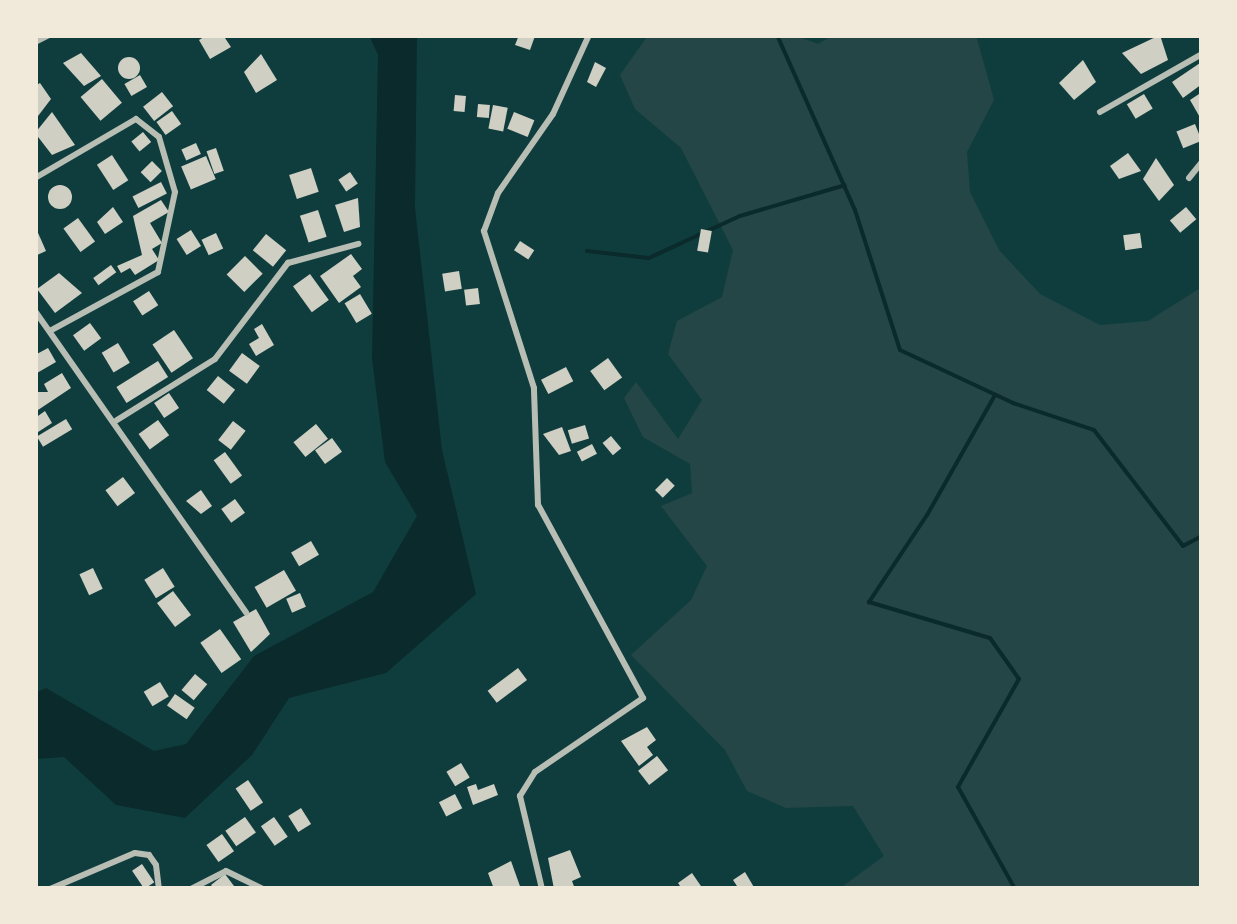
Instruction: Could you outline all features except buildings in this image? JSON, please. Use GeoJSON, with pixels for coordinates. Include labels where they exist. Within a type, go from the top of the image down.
{"type":"FeatureCollection","features":[{"type":"Feature","properties":{"kind":"street"},"geometry":{"type":"LineString","coordinates":[[35,42],[49,35]]}},
{"type":"Feature","properties":{"kind":"street"},"geometry":{"type":"LineString","coordinates":[[542,889],[520,796],[535,772],[643,698],[538,504],[534,388],[484,231],[498,193],[553,114],[588,35]]}},
{"type":"Feature","properties":{"kind":"street"},"geometry":{"type":"LineString","coordinates":[[1100,112],[1202,54]]}},
{"type":"Feature","properties":{"kind":"street"},"geometry":{"type":"LineString","coordinates":[[35,178],[136,120],[159,136],[175,192],[158,272],[50,331]]}},
{"type":"Feature","properties":{"kind":"street"},"geometry":{"type":"LineString","coordinates":[[1189,178],[1202,162]]}},
{"type":"Feature","properties":{"kind":"street"},"geometry":{"type":"LineString","coordinates":[[117,420],[215,359],[288,263],[358,244]]}},
{"type":"Feature","properties":{"kind":"street"},"geometry":{"type":"LineString","coordinates":[[35,311],[117,420],[246,612]]}},
{"type":"Feature","properties":{"kind":"street"},"geometry":{"type":"LineString","coordinates":[[50,889],[135,852],[150,856],[156,866],[159,889]]}},
{"type":"Feature","properties":{"kind":"street"},"geometry":{"type":"LineString","coordinates":[[190,889],[226,871],[264,889]]}},
{"type":"Feature","properties":{"kind":"shaded area"},"geometry":{"type":"Polygon","coordinates":[[[369,35],[417,35],[415,208],[442,450],[476,594],[386,673],[289,698],[252,755],[185,818],[116,805],[64,757],[35,759],[35,693],[46,688],[154,751],[186,744],[254,656],[373,592],[417,516],[385,462],[372,358],[378,55],[369,35]]]}},
{"type":"Feature","properties":{"kind":"shaded area"},"geometry":{"type":"Polygon","coordinates":[[[794,35],[818,44],[833,35],[976,35],[994,100],[967,152],[970,192],[999,250],[1040,294],[1100,325],[1148,321],[1202,287],[1202,889],[839,889],[884,856],[853,806],[786,808],[747,791],[725,750],[631,655],[691,600],[707,566],[661,506],[692,493],[690,464],[643,437],[624,398],[636,382],[678,439],[702,400],[668,354],[677,321],[722,297],[733,250],[681,148],[635,109],[620,75],[646,38],[794,35]]]}},
{"type":"Feature","properties":{"kind":"waterway"},"geometry":{"type":"LineString","coordinates":[[777,35],[855,210],[900,350],[1013,403],[1094,430],[1183,546],[1202,536]]}},
{"type":"Feature","properties":{"kind":"waterway"},"geometry":{"type":"LineString","coordinates":[[587,251],[649,258],[740,216],[845,185]]}},
{"type":"Feature","properties":{"kind":"waterway"},"geometry":{"type":"LineString","coordinates":[[995,395],[927,515],[869,602],[990,638],[1019,679],[958,787],[1015,889]]}}]}
